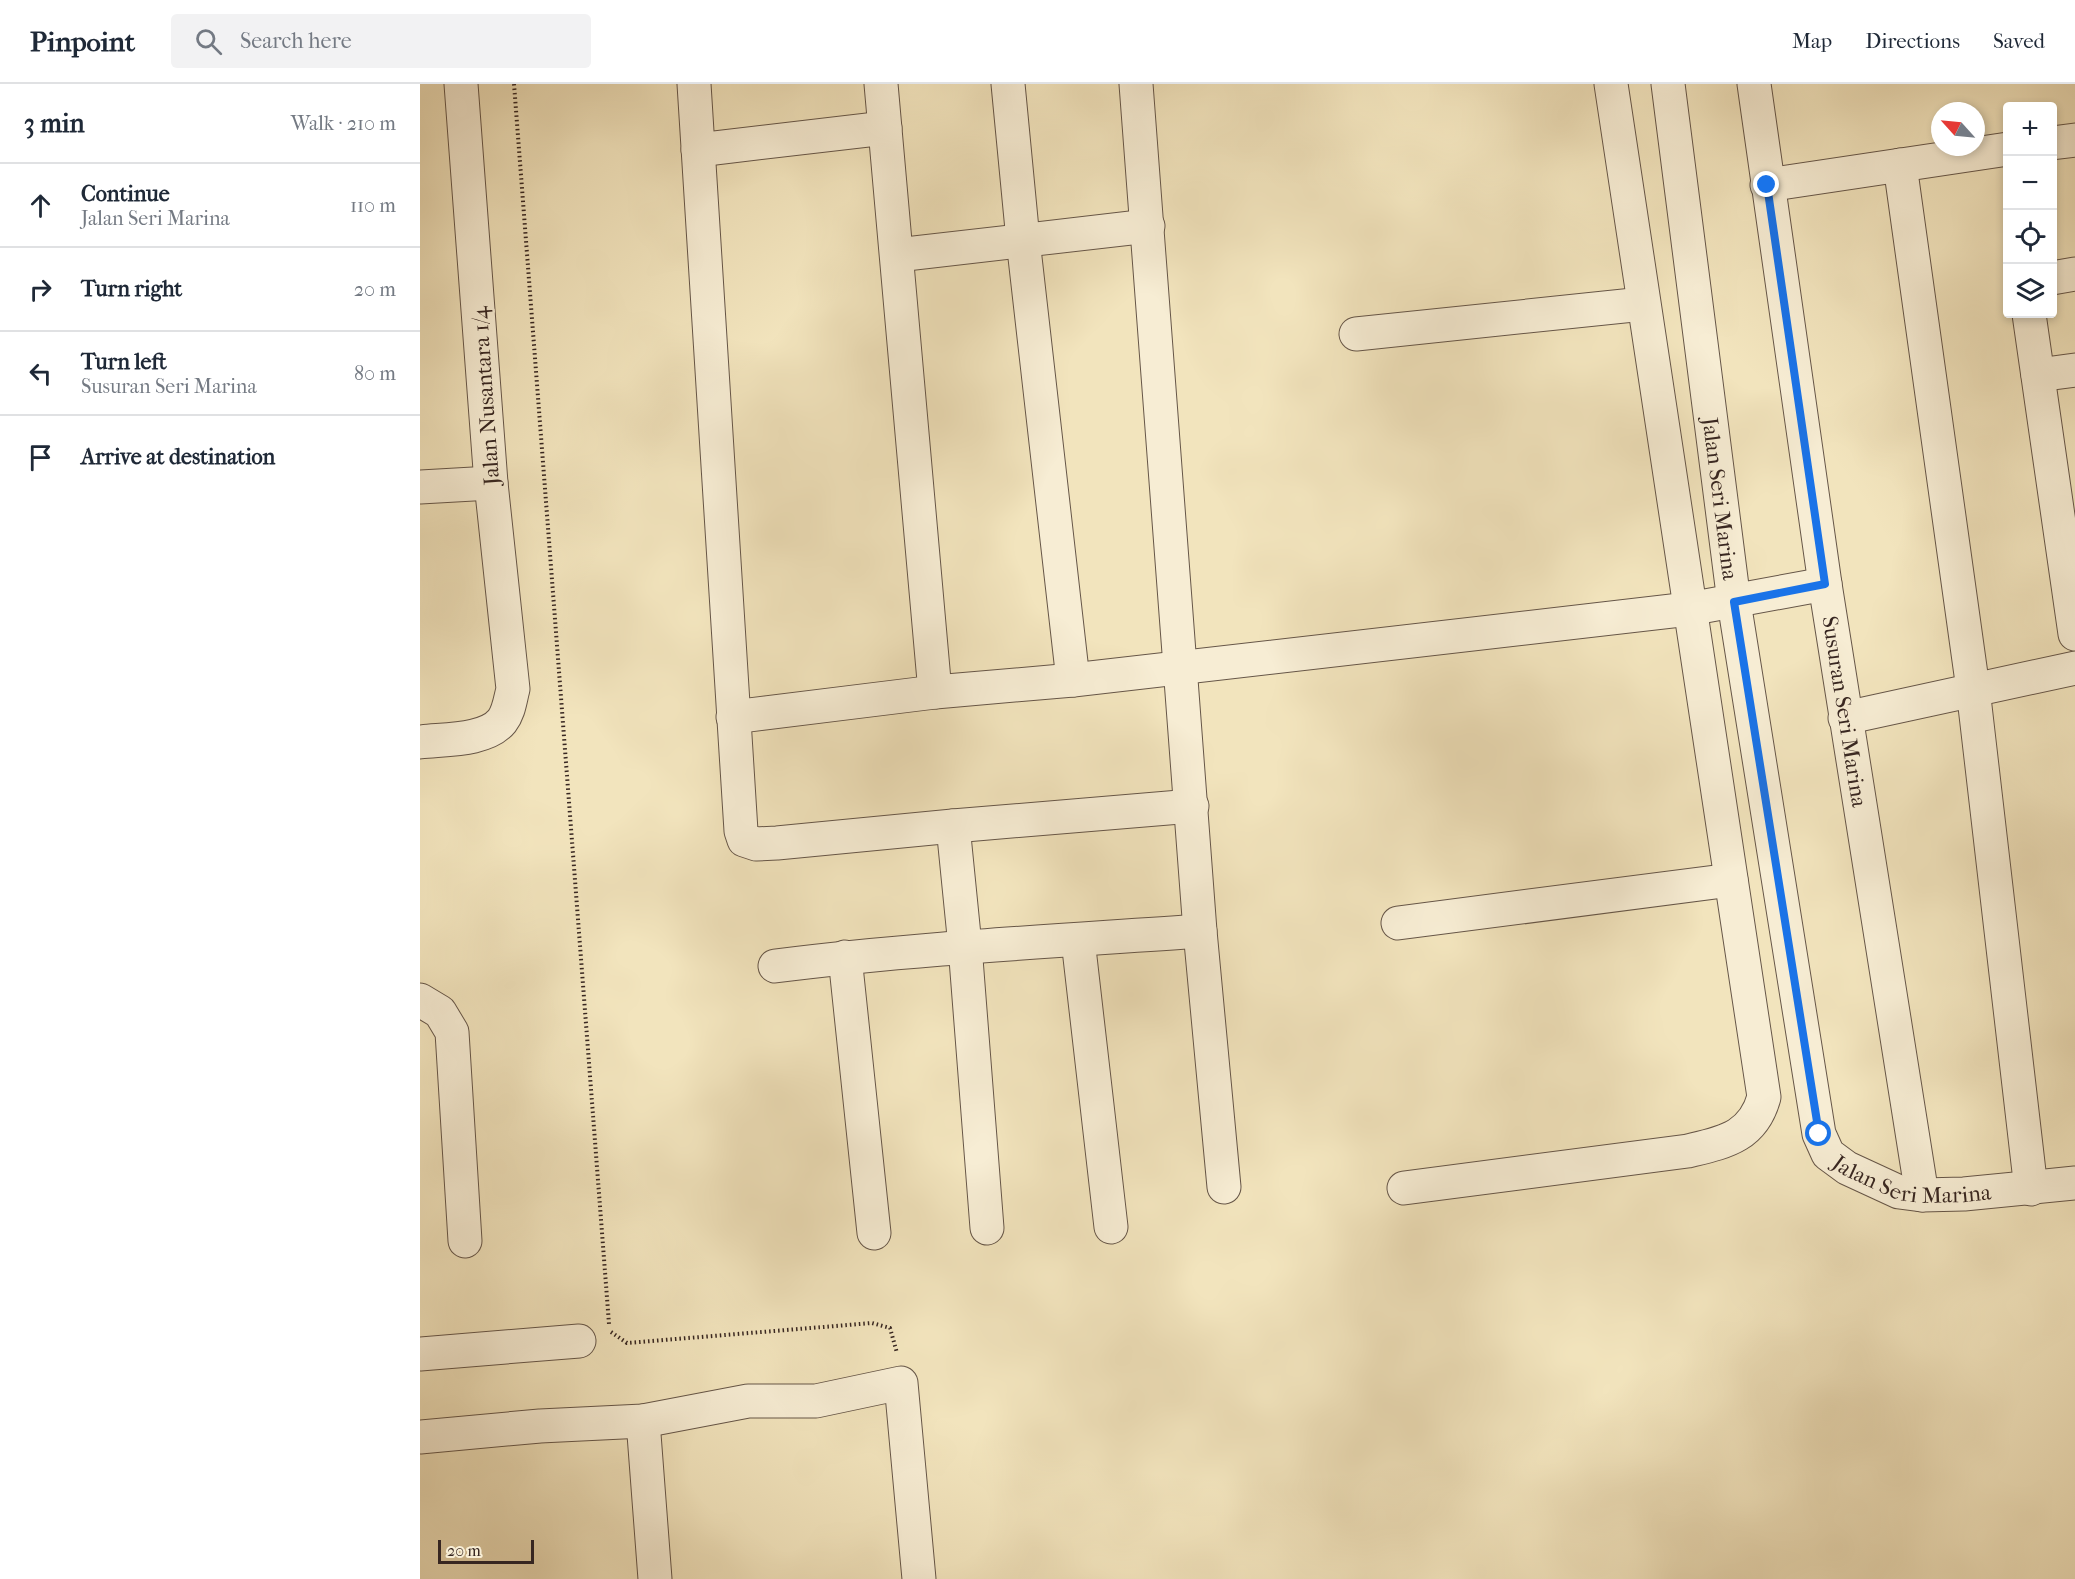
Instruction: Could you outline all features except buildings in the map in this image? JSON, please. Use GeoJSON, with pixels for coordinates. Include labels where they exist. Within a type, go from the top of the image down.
{"type":"FeatureCollection","features":[{"type":"Feature","properties":{"kind":"street","name":"Jalan Nusantara 1/4"},"geometry":{"type":"LineString","coordinates":[[420,741],[473,737],[494,728],[509,708],[513,689],[491,483],[461,84]]}},
{"type":"Feature","properties":{"kind":"street"},"geometry":{"type":"LineString","coordinates":[[694,84],[733,717],[741,831],[744,840],[756,844],[777,843],[1192,806]]}},
{"type":"Feature","properties":{"kind":"street"},"geometry":{"type":"LineString","coordinates":[[882,84],[934,692]]}},
{"type":"Feature","properties":{"kind":"street"},"geometry":{"type":"LineString","coordinates":[[1008,84],[1023,240],[1073,680]]}},
{"type":"Feature","properties":{"kind":"street"},"geometry":{"type":"LineString","coordinates":[[1136,84],[1200,931],[1224,1187]]}},
{"type":"Feature","properties":{"kind":"street"},"geometry":{"type":"LineString","coordinates":[[1404,1188],[1688,1151],[1724,1142],[1752,1125],[1760,1112],[1764,1097],[1611,84]]}},
{"type":"Feature","properties":{"kind":"street","name":"Jalan Seri Marina"},"geometry":{"type":"LineString","coordinates":[[1668,84],[1734,602],[1819,1134],[1828,1154],[1847,1168],[1899,1192],[1922,1195],[1964,1194],[2075,1183]]}},
{"type":"Feature","properties":{"kind":"street","name":"Susuran Seri Marina"},"geometry":{"type":"LineString","coordinates":[[1754,84],[1845,718],[1922,1195]]}},
{"type":"Feature","properties":{"kind":"street"},"geometry":{"type":"LineString","coordinates":[[698,150],[885,128]]}},
{"type":"Feature","properties":{"kind":"street"},"geometry":{"type":"LineString","coordinates":[[2057,142],[2075,140]]}},
{"type":"Feature","properties":{"kind":"street"},"geometry":{"type":"LineString","coordinates":[[1767,185],[1900,165],[2003,156]]}},
{"type":"Feature","properties":{"kind":"street"},"geometry":{"type":"LineString","coordinates":[[1900,165],[1973,689],[2031,1189]]}},
{"type":"Feature","properties":{"kind":"street"},"geometry":{"type":"LineString","coordinates":[[897,255],[1148,226]]}},
{"type":"Feature","properties":{"kind":"street"},"geometry":{"type":"LineString","coordinates":[[2057,277],[2075,274]]}},
{"type":"Feature","properties":{"kind":"street"},"geometry":{"type":"LineString","coordinates":[[1356,334],[1643,304]]}},
{"type":"Feature","properties":{"kind":"street"},"geometry":{"type":"LineString","coordinates":[[2030,318],[2038,375],[2066,505],[2075,634]]}},
{"type":"Feature","properties":{"kind":"street"},"geometry":{"type":"LineString","coordinates":[[2038,375],[2075,370]]}},
{"type":"Feature","properties":{"kind":"street"},"geometry":{"type":"LineString","coordinates":[[420,487],[491,483]]}},
{"type":"Feature","properties":{"kind":"street"},"geometry":{"type":"LineString","coordinates":[[733,717],[934,692],[1073,680],[1383,646],[1689,609],[1825,584]]}},
{"type":"Feature","properties":{"kind":"street"},"geometry":{"type":"LineString","coordinates":[[1845,718],[2075,668]]}},
{"type":"Feature","properties":{"kind":"street"},"geometry":{"type":"LineString","coordinates":[[953,826],[965,946],[987,1228]]}},
{"type":"Feature","properties":{"kind":"street"},"geometry":{"type":"LineString","coordinates":[[1398,923],[1731,880]]}},
{"type":"Feature","properties":{"kind":"street"},"geometry":{"type":"LineString","coordinates":[[775,966],[965,946],[1200,931]]}},
{"type":"Feature","properties":{"kind":"street"},"geometry":{"type":"LineString","coordinates":[[1078,940],[1111,1227]]}},
{"type":"Feature","properties":{"kind":"street"},"geometry":{"type":"LineString","coordinates":[[845,957],[874,1233]]}},
{"type":"Feature","properties":{"kind":"street"},"geometry":{"type":"LineString","coordinates":[[420,1000],[440,1012],[452,1032],[465,1241]]}},
{"type":"Feature","properties":{"kind":"street"},"geometry":{"type":"LineString","coordinates":[[420,1354],[579,1341]]}},
{"type":"Feature","properties":{"kind":"street"},"geometry":{"type":"LineString","coordinates":[[420,1437],[643,1420],[748,1401],[816,1401],[901,1383],[919,1579]]}},
{"type":"Feature","properties":{"kind":"street"},"geometry":{"type":"LineString","coordinates":[[643,1420],[655,1579]]}},
{"type":"Feature","properties":{"kind":"path"},"geometry":{"type":"LineString","coordinates":[[514,84],[608,1321],[612,1334],[627,1343],[872,1323],[890,1328],[897,1352],[901,1383]]}},
{"type":"Feature","properties":{"kind":"route"},"geometry":{"type":"LineString","coordinates":[[1767,185],[1825,584],[1734,602],[1819,1134]]}}]}
